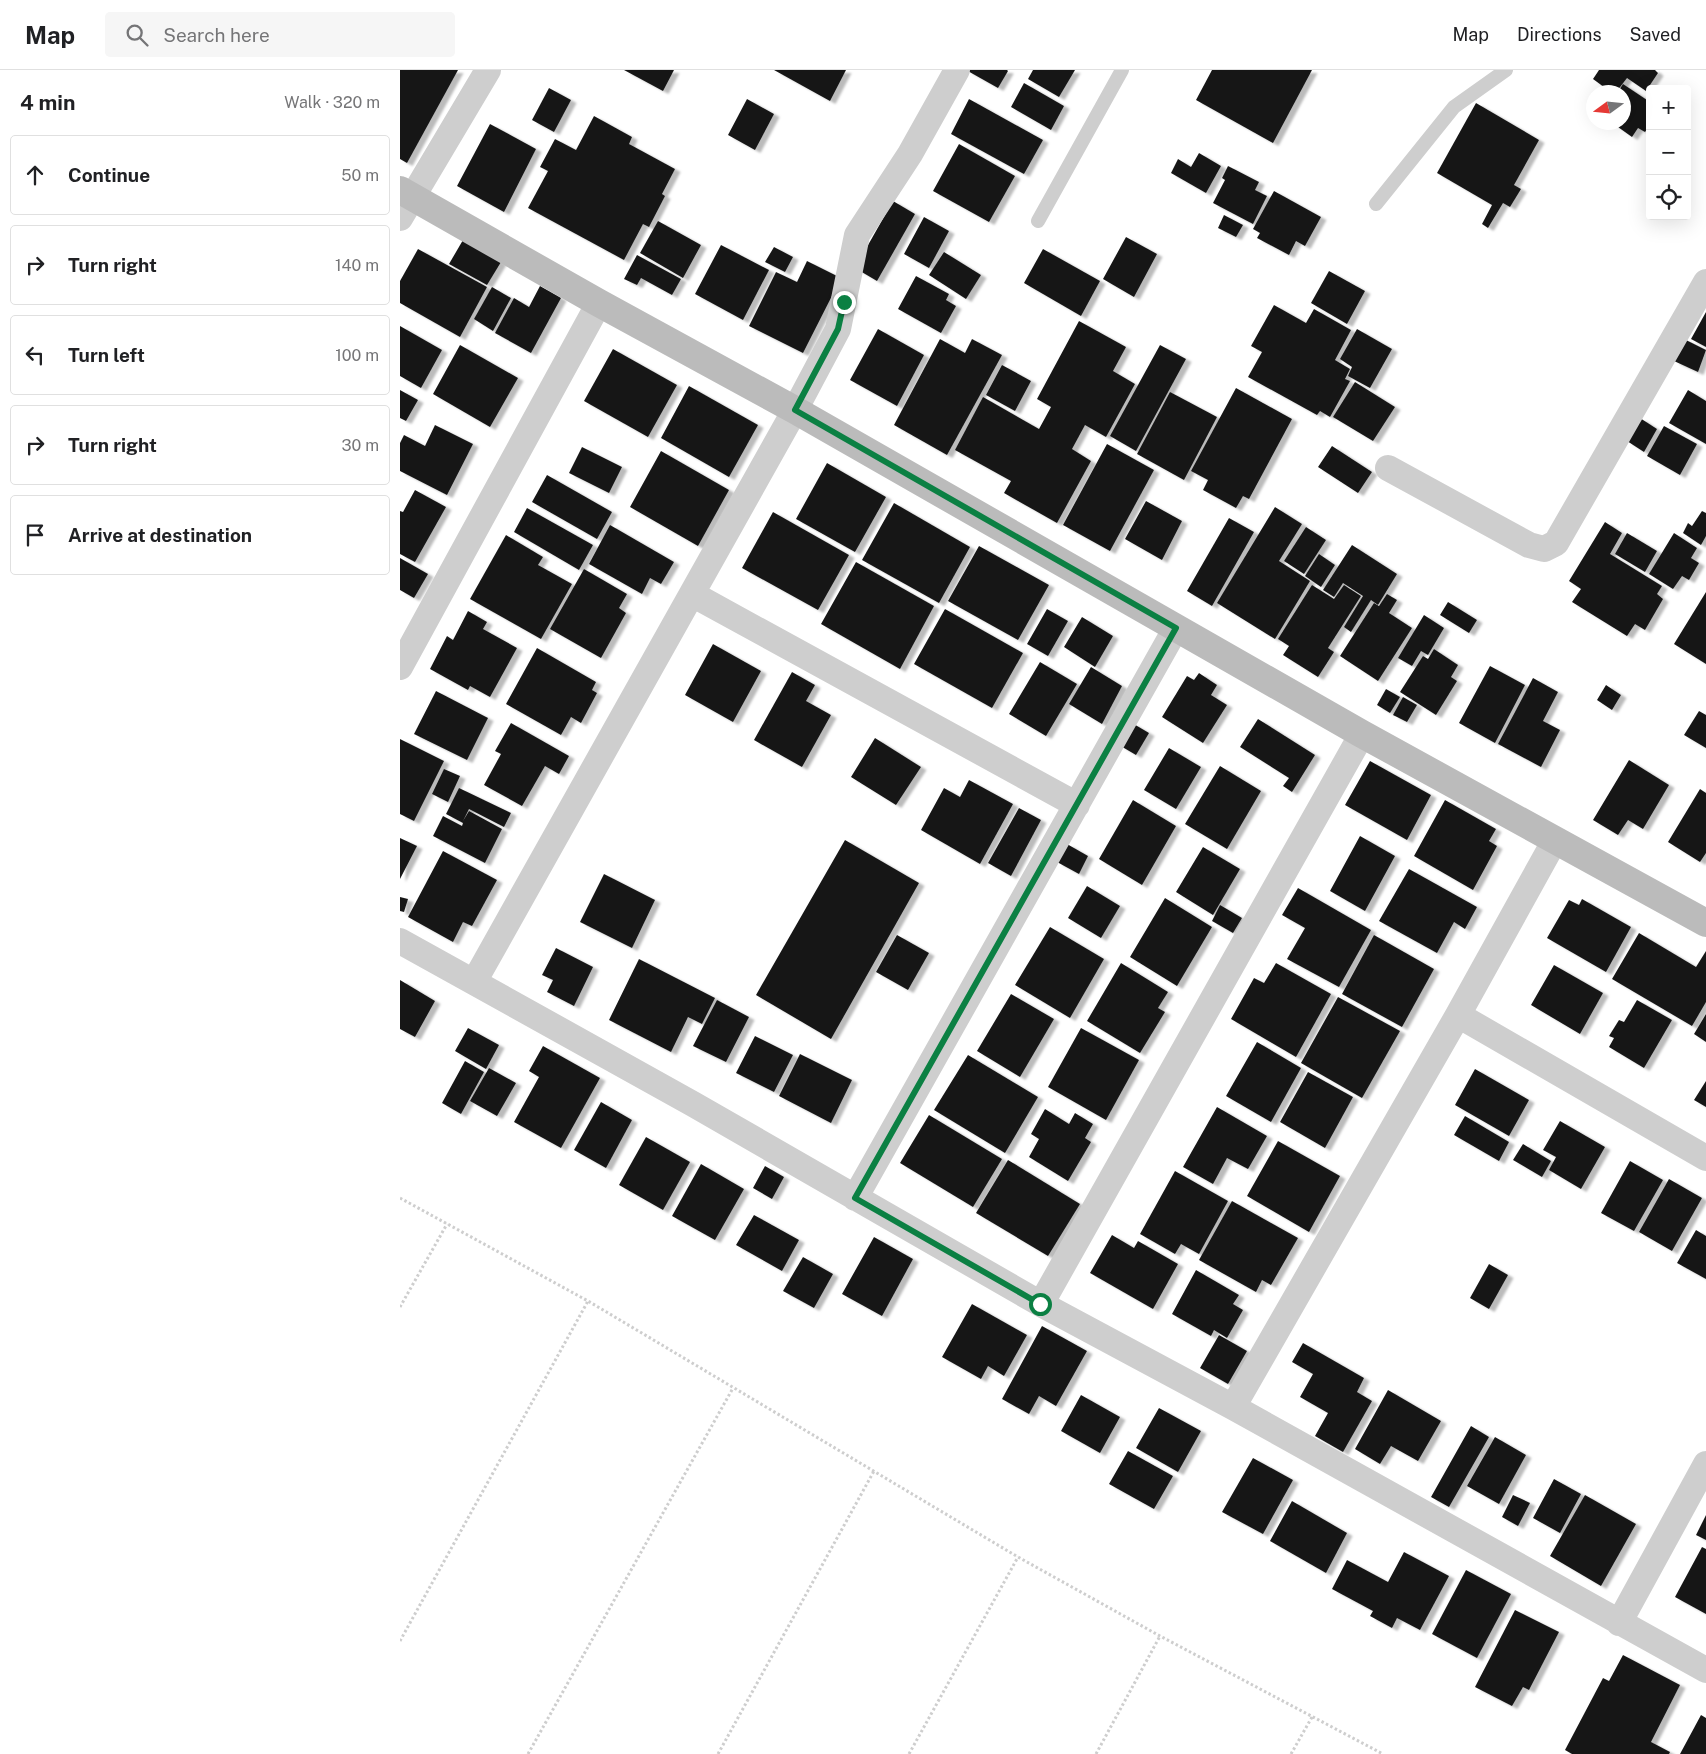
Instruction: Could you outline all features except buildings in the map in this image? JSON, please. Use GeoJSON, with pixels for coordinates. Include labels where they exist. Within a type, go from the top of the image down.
{"type":"FeatureCollection","features":[{"type":"Feature","properties":{"kind":"street"},"geometry":{"type":"LineString","coordinates":[[488,70],[404,202],[599,303],[795,410],[1362,734],[1706,923]]}},
{"type":"Feature","properties":{"kind":"street"},"geometry":{"type":"LineString","coordinates":[[474,982],[795,410],[838,329],[857,235],[910,154],[957,70]]}},
{"type":"Feature","properties":{"kind":"street"},"geometry":{"type":"LineString","coordinates":[[1388,468],[1529,545],[1544,549],[1556,543],[1706,282]]}},
{"type":"Feature","properties":{"kind":"street"},"geometry":{"type":"LineString","coordinates":[[400,667],[599,303]]}},
{"type":"Feature","properties":{"kind":"street"},"geometry":{"type":"LineString","coordinates":[[692,594],[1077,805]]}},
{"type":"Feature","properties":{"kind":"street"},"geometry":{"type":"LineString","coordinates":[[855,1198],[1176,628]]}},
{"type":"Feature","properties":{"kind":"street"},"geometry":{"type":"LineString","coordinates":[[1040,1304],[1362,734]]}},
{"type":"Feature","properties":{"kind":"street"},"geometry":{"type":"LineString","coordinates":[[1233,1407],[1458,1015],[1555,840]]}},
{"type":"Feature","properties":{"kind":"street"},"geometry":{"type":"LineString","coordinates":[[400,941],[1040,1304],[1233,1407],[1706,1670]]}},
{"type":"Feature","properties":{"kind":"street"},"geometry":{"type":"LineString","coordinates":[[1458,1015],[1706,1158]]}},
{"type":"Feature","properties":{"kind":"street"},"geometry":{"type":"LineString","coordinates":[[1619,1623],[1706,1464]]}},
{"type":"Feature","properties":{"kind":"lane"},"geometry":{"type":"LineString","coordinates":[[1038,221],[1122,70]]}},
{"type":"Feature","properties":{"kind":"lane"},"geometry":{"type":"LineString","coordinates":[[1376,204],[1454,107],[1506,70]]}},
{"type":"Feature","properties":{"kind":"path"},"geometry":{"type":"LineString","coordinates":[[400,1198],[588,1302],[1018,1556],[1160,1636],[1383,1754]]}},
{"type":"Feature","properties":{"kind":"path"},"geometry":{"type":"LineString","coordinates":[[400,1307],[447,1224]]}},
{"type":"Feature","properties":{"kind":"path"},"geometry":{"type":"LineString","coordinates":[[400,1641],[588,1302]]}},
{"type":"Feature","properties":{"kind":"path"},"geometry":{"type":"LineString","coordinates":[[528,1754],[733,1388]]}},
{"type":"Feature","properties":{"kind":"path"},"geometry":{"type":"LineString","coordinates":[[718,1754],[874,1471]]}},
{"type":"Feature","properties":{"kind":"path"},"geometry":{"type":"LineString","coordinates":[[909,1754],[1018,1556]]}},
{"type":"Feature","properties":{"kind":"path"},"geometry":{"type":"LineString","coordinates":[[1096,1754],[1160,1636]]}},
{"type":"Feature","properties":{"kind":"path"},"geometry":{"type":"LineString","coordinates":[[1291,1754],[1312,1717]]}},
{"type":"Feature","properties":{"kind":"route"},"geometry":{"type":"LineString","coordinates":[[844,302],[838,329],[795,410],[1176,628],[855,1198],[1040,1304]]}}]}
